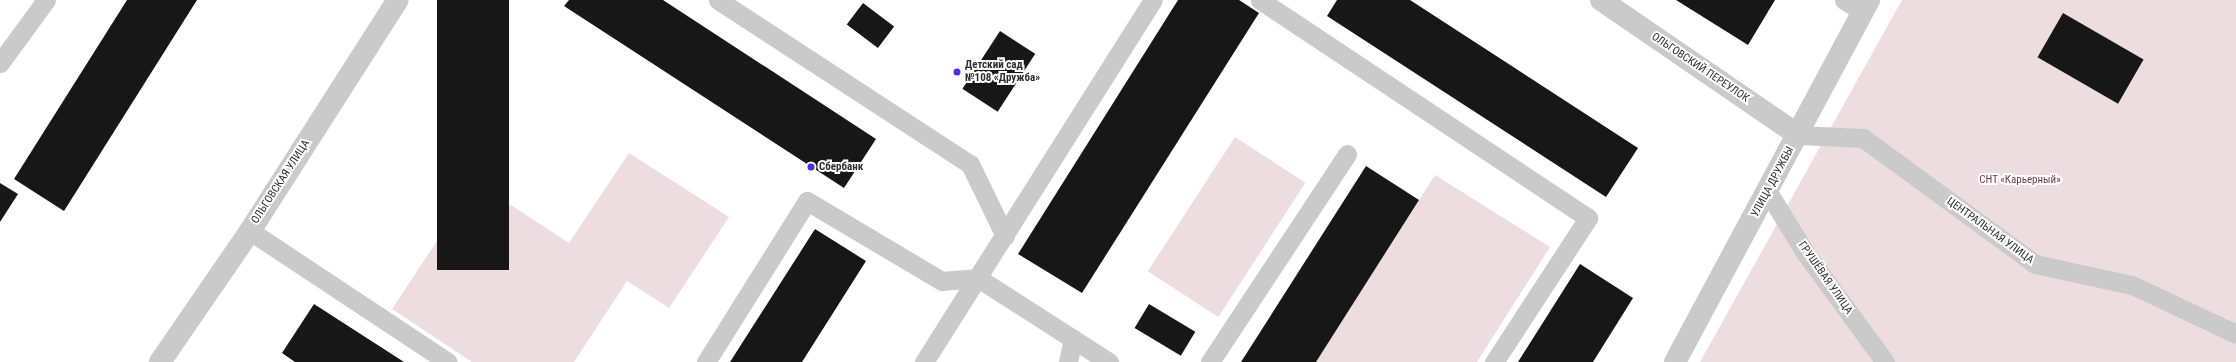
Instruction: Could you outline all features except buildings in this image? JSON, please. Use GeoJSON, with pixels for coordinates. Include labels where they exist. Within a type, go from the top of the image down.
{"type":"FeatureCollection","features":[{"type":"Feature","properties":{"kind":"street","name":"ОЛЬГОВСКАЯ УЛИЦА"},"geometry":{"type":"LineString","coordinates":[[160,362],[250,231],[398,0]]}},
{"type":"Feature","properties":{"kind":"street","name":"ОЛЬГОВСКИЙ ПЕРЕУЛОК"},"geometry":{"type":"LineString","coordinates":[[1601,0],[1798,135]]}},
{"type":"Feature","properties":{"kind":"street","name":"УЛИЦА ДРУЖБЫ"},"geometry":{"type":"LineString","coordinates":[[1675,362],[1768,192],[1866,6]]}},
{"type":"Feature","properties":{"kind":"lane"},"geometry":{"type":"LineString","coordinates":[[0,63],[46,0]]}},
{"type":"Feature","properties":{"kind":"lane"},"geometry":{"type":"LineString","coordinates":[[718,0],[970,164],[1005,236]]}},
{"type":"Feature","properties":{"kind":"lane"},"geometry":{"type":"LineString","coordinates":[[924,362],[1153,0]]}},
{"type":"Feature","properties":{"kind":"lane"},"geometry":{"type":"LineString","coordinates":[[1260,0],[1588,218],[1494,362]]}},
{"type":"Feature","properties":{"kind":"lane"},"geometry":{"type":"LineString","coordinates":[[1844,0],[1866,6]]}},
{"type":"Feature","properties":{"kind":"lane","name":"ЦЕНТРАЛЬНАЯ УЛИЦА"},"geometry":{"type":"LineString","coordinates":[[1798,135],[1863,138],[2035,264],[2132,285],[2236,334]]}},
{"type":"Feature","properties":{"kind":"lane"},"geometry":{"type":"LineString","coordinates":[[1210,362],[1347,154]]}},
{"type":"Feature","properties":{"kind":"lane","name":"ГРУШЁВАЯ УЛИЦА"},"geometry":{"type":"LineString","coordinates":[[1768,192],[1806,254],[1885,362]]}},
{"type":"Feature","properties":{"kind":"lane"},"geometry":{"type":"LineString","coordinates":[[706,362],[807,201],[942,281],[978,278],[1109,362]]}},
{"type":"Feature","properties":{"kind":"lane"},"geometry":{"type":"LineString","coordinates":[[250,231],[448,362]]}},
{"type":"Feature","properties":{"kind":"lane"},"geometry":{"type":"LineString","coordinates":[[1068,362],[1073,339]]}},
{"type":"Feature","properties":{"kind":"green space","name":"СНТ «Карьерный»"},"geometry":{"type":"Polygon","coordinates":[[[1902,0],[2236,0],[2236,362],[1700,362],[1902,0]]]}},
{"type":"Feature","properties":{"kind":"green space"},"geometry":{"type":"Polygon","coordinates":[[[1235,137],[1305,183],[1218,317],[1148,271],[1235,137]]]}},
{"type":"Feature","properties":{"kind":"green space"},"geometry":{"type":"Polygon","coordinates":[[[629,153],[729,217],[669,308],[627,281],[574,362],[472,362],[392,309],[476,182],[569,243],[629,153]]]}},
{"type":"Feature","properties":{"kind":"green space"},"geometry":{"type":"Polygon","coordinates":[[[1435,175],[1550,247],[1477,362],[1316,362],[1435,175]]]}},
{"type":"Feature","properties":{"kind":"place","name":"Детский сад №108 «Дружба»"},"geometry":{"type":"Point","coordinates":[957,72]}},
{"type":"Feature","properties":{"kind":"place","name":"Сбербанк"},"geometry":{"type":"Point","coordinates":[811,167]}}]}
